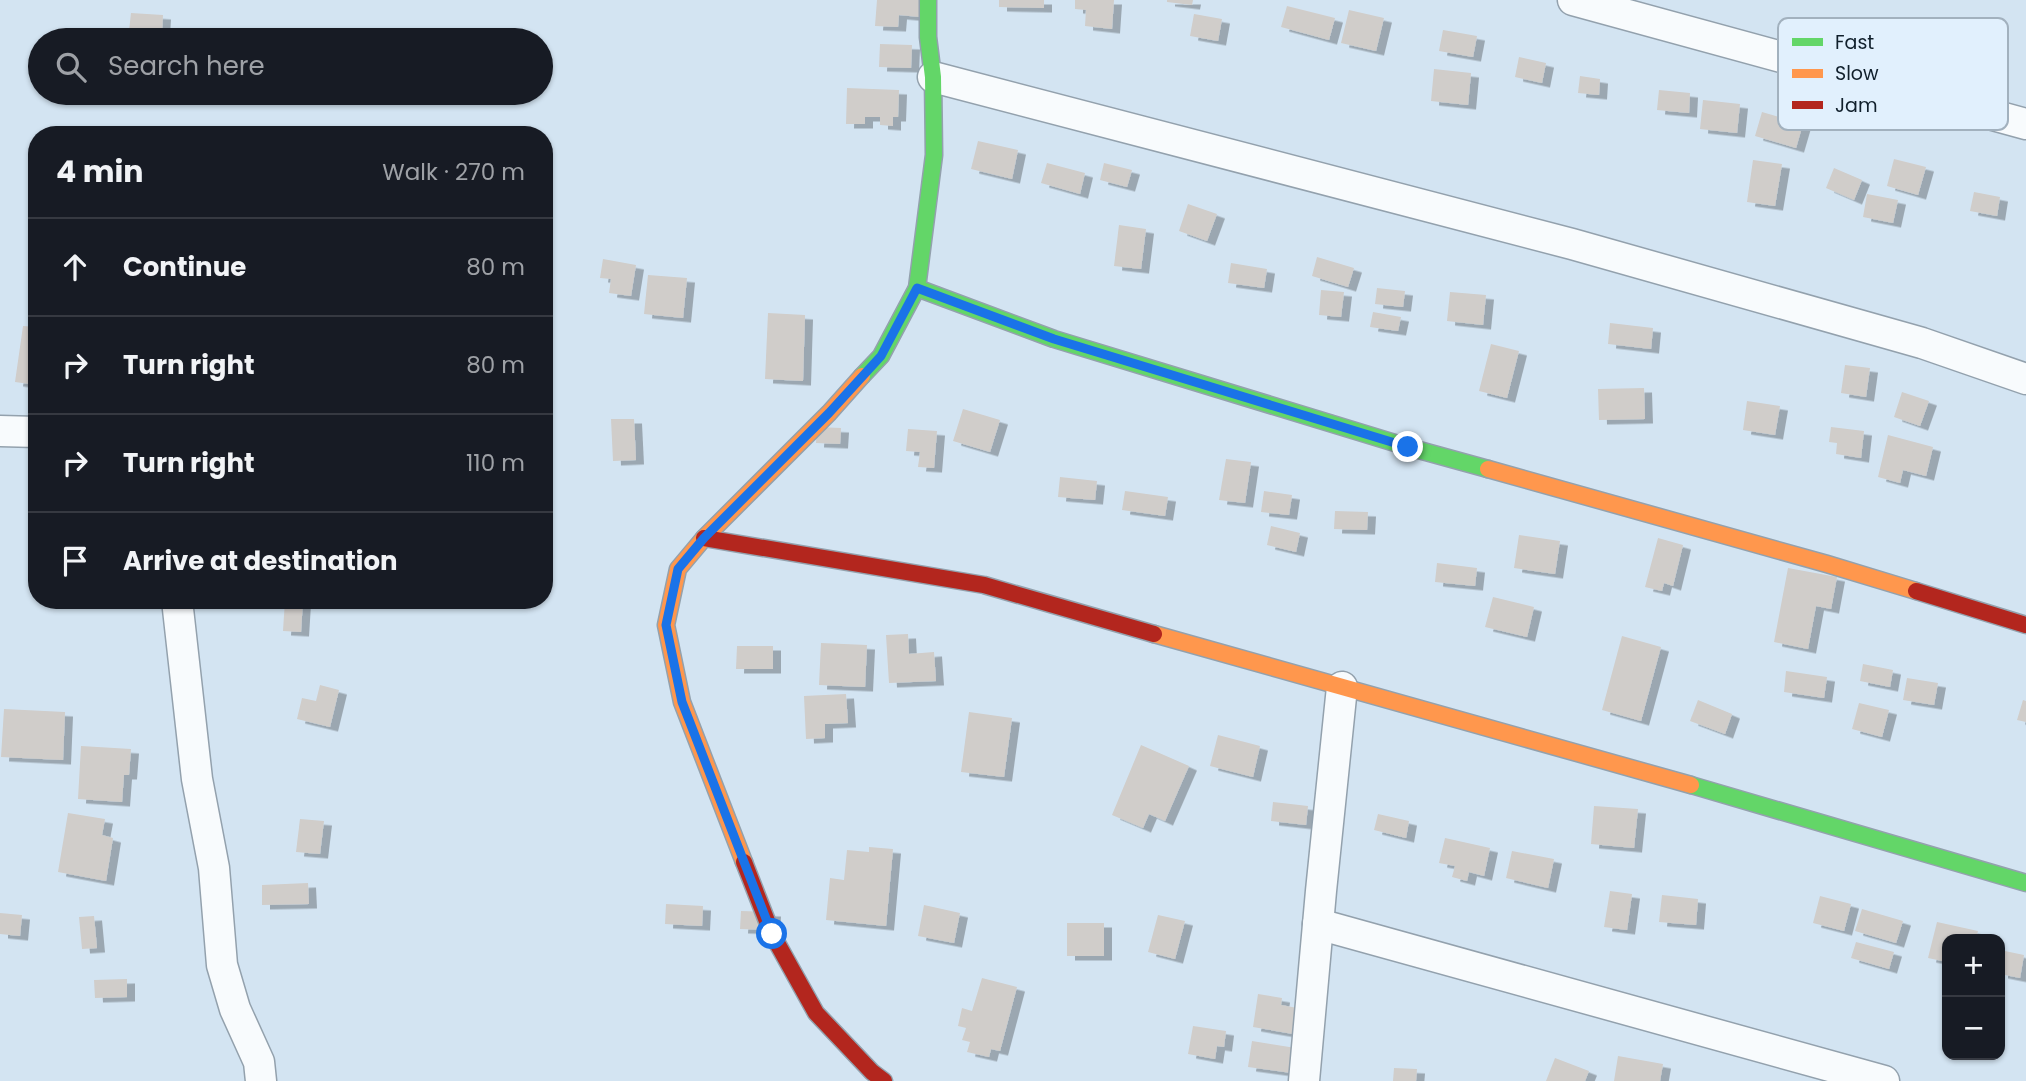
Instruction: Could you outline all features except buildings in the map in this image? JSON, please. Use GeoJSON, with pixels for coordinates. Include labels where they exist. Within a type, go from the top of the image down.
{"type":"FeatureCollection","features":[{"type":"Feature","properties":{"kind":"street"},"geometry":{"type":"LineString","coordinates":[[884,1081],[872,1072],[816,1013],[772,934],[682,702],[666,625],[678,569],[704,538],[829,413],[881,356],[917,288],[934,155],[928,0]]}},
{"type":"Feature","properties":{"kind":"street"},"geometry":{"type":"LineString","coordinates":[[1573,0],[1778,56]]}},
{"type":"Feature","properties":{"kind":"street"},"geometry":{"type":"LineString","coordinates":[[933,77],[1572,244],[1922,343],[2026,380]]}},
{"type":"Feature","properties":{"kind":"street"},"geometry":{"type":"LineString","coordinates":[[2008,119],[2026,124]]}},
{"type":"Feature","properties":{"kind":"street"},"geometry":{"type":"LineString","coordinates":[[917,288],[1054,339],[1408,447],[1826,564],[2026,625]]}},
{"type":"Feature","properties":{"kind":"street"},"geometry":{"type":"LineString","coordinates":[[0,432],[28,432]]}},
{"type":"Feature","properties":{"kind":"street"},"geometry":{"type":"LineString","coordinates":[[704,538],[984,585],[2026,883]]}},
{"type":"Feature","properties":{"kind":"street"},"geometry":{"type":"LineString","coordinates":[[178,609],[197,779],[214,868],[222,965],[235,1009],[259,1062],[261,1081]]}},
{"type":"Feature","properties":{"kind":"street"},"geometry":{"type":"LineString","coordinates":[[1304,1081],[1342,687]]}},
{"type":"Feature","properties":{"kind":"street"},"geometry":{"type":"LineString","coordinates":[[1318,924],[1884,1081]]}},
{"type":"Feature","properties":{"kind":"traffic: fast"},"geometry":{"type":"LineString","coordinates":[[862,376],[881,356],[917,288],[934,155],[928,0]]}},
{"type":"Feature","properties":{"kind":"traffic: fast"},"geometry":{"type":"LineString","coordinates":[[917,288],[1054,339],[1488,469]]}},
{"type":"Feature","properties":{"kind":"traffic: fast"},"geometry":{"type":"LineString","coordinates":[[1691,785],[2026,883]]}},
{"type":"Feature","properties":{"kind":"traffic: slow"},"geometry":{"type":"LineString","coordinates":[[744,862],[682,702],[666,625],[678,569],[704,538],[829,413],[862,376]]}},
{"type":"Feature","properties":{"kind":"traffic: slow"},"geometry":{"type":"LineString","coordinates":[[1488,469],[1916,591]]}},
{"type":"Feature","properties":{"kind":"traffic: slow"},"geometry":{"type":"LineString","coordinates":[[1154,634],[1691,785]]}},
{"type":"Feature","properties":{"kind":"traffic: jam"},"geometry":{"type":"LineString","coordinates":[[704,538],[984,585],[1154,634]]}},
{"type":"Feature","properties":{"kind":"traffic: jam"},"geometry":{"type":"LineString","coordinates":[[1916,591],[2026,625]]}},
{"type":"Feature","properties":{"kind":"traffic: jam"},"geometry":{"type":"LineString","coordinates":[[744,862],[772,934],[816,1013],[872,1072],[884,1081]]}},
{"type":"Feature","properties":{"kind":"route"},"geometry":{"type":"LineString","coordinates":[[772,934],[682,702],[666,625],[678,569],[704,538],[829,413],[881,356],[917,288],[1054,339],[1408,447]]}}]}
